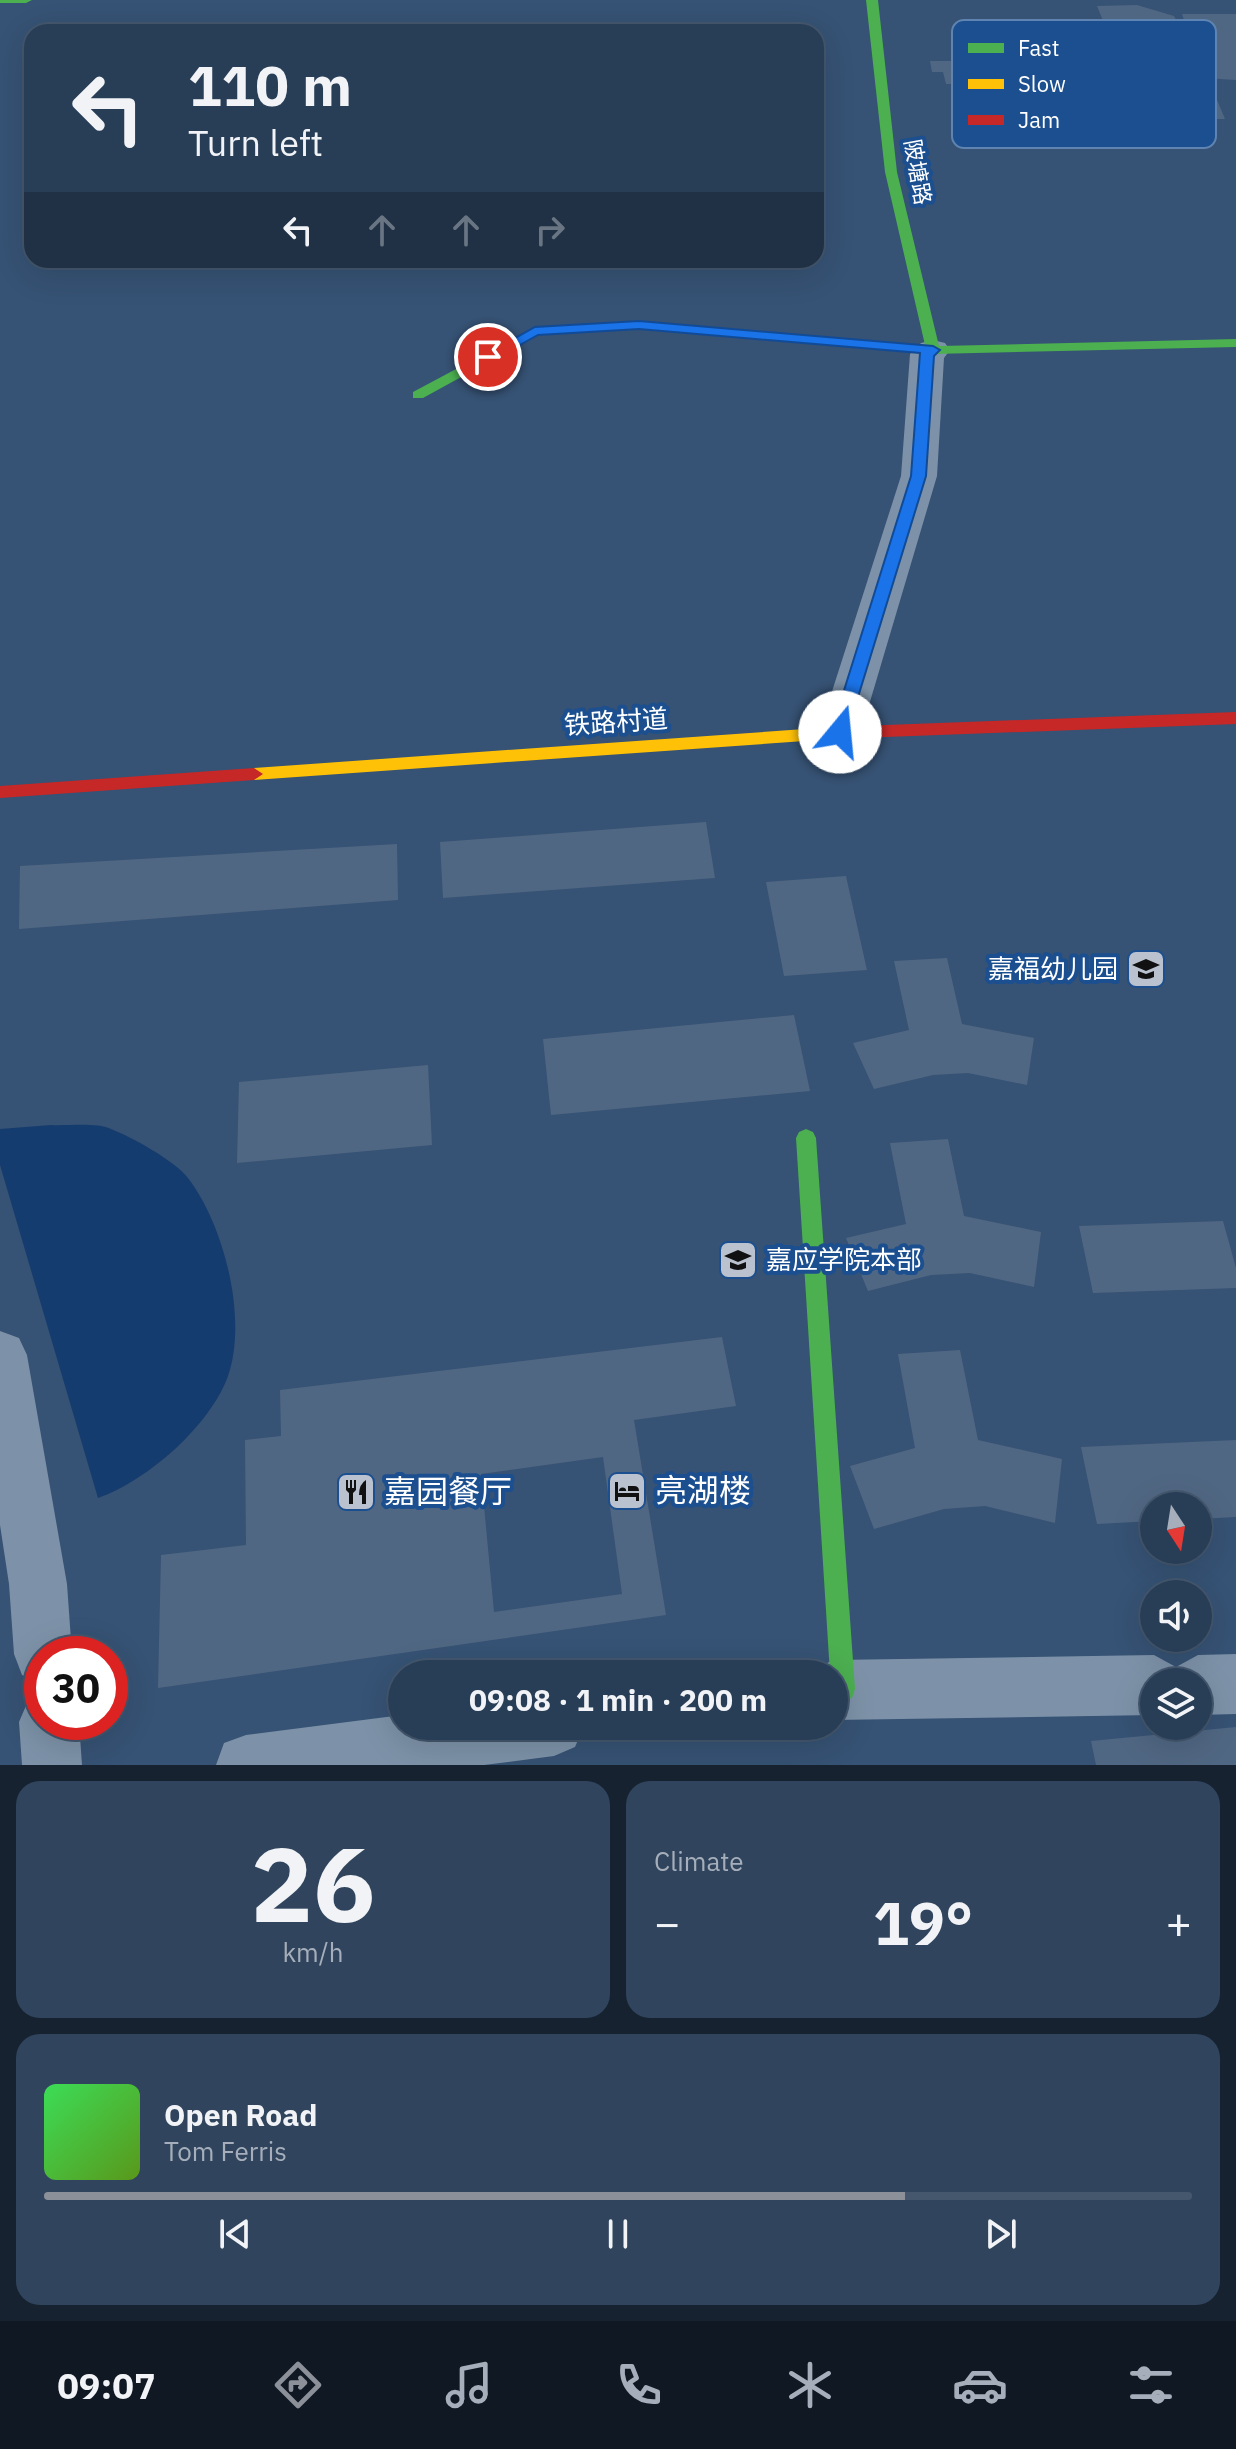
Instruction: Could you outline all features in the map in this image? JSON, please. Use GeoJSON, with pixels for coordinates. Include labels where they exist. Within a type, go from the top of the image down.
{"type":"FeatureCollection","features":[{"type":"Feature","properties":{"kind":"street"},"geometry":{"type":"LineString","coordinates":[[0,0],[26,0]]}},
{"type":"Feature","properties":{"kind":"street","name":"陂塘路"},"geometry":{"type":"LineString","coordinates":[[872,0],[891,172],[933,350]]}},
{"type":"Feature","properties":{"kind":"street"},"geometry":{"type":"LineString","coordinates":[[418,395],[535,331],[639,325],[933,350],[1236,343]]}},
{"type":"Feature","properties":{"kind":"street"},"geometry":{"type":"LineString","coordinates":[[840,732],[919,476],[927,354],[933,350]]}},
{"type":"Feature","properties":{"kind":"street","name":"铁路村道"},"geometry":{"type":"LineString","coordinates":[[0,792],[840,732],[1236,718]]}},
{"type":"Feature","properties":{"kind":"street"},"geometry":{"type":"LineString","coordinates":[[806,1138],[836,1660]]}},
{"type":"Feature","properties":{"kind":"street"},"geometry":{"type":"LineString","coordinates":[[0,1355],[38,1584],[42,1636]]}},
{"type":"Feature","properties":{"kind":"street"},"geometry":{"type":"LineString","coordinates":[[1212,1685],[1236,1684]]}},
{"type":"Feature","properties":{"kind":"street"},"geometry":{"type":"LineString","coordinates":[[848,1690],[1140,1685]]}},
{"type":"Feature","properties":{"kind":"street"},"geometry":{"type":"LineString","coordinates":[[50,1740],[52,1765]]}},
{"type":"Feature","properties":{"kind":"street"},"geometry":{"type":"LineString","coordinates":[[246,1765],[443,1740]]}},
{"type":"Feature","properties":{"kind":"water"},"geometry":{"type":"Polygon","coordinates":[[[90,1125],[111,1129],[152,1150],[182,1171],[201,1198],[212,1221],[222,1246],[234,1300],[234,1353],[228,1376],[207,1414],[156,1465],[117,1490],[98,1498],[0,1165],[0,1129],[90,1125]]]}},
{"type":"Feature","properties":{"kind":"building"},"geometry":{"type":"Polygon","coordinates":[[[1137,5],[1174,16],[1176,20],[1103,20],[1097,6],[1137,5]]]}},
{"type":"Feature","properties":{"kind":"building"},"geometry":{"type":"Polygon","coordinates":[[[1182,14],[1236,14],[1236,80],[1216,79],[1216,20],[1184,20],[1182,14]]]}},
{"type":"Feature","properties":{"kind":"building"},"geometry":{"type":"Polygon","coordinates":[[[930,61],[952,61],[952,84],[946,84],[943,72],[932,72],[930,61]]]}},
{"type":"Feature","properties":{"kind":"building"},"geometry":{"type":"Polygon","coordinates":[[[1216,98],[1225,119],[1216,119],[1216,98]]]}},
{"type":"Feature","properties":{"kind":"building"},"geometry":{"type":"Polygon","coordinates":[[[706,822],[715,878],[443,898],[440,842],[706,822]]]}},
{"type":"Feature","properties":{"kind":"building"},"geometry":{"type":"Polygon","coordinates":[[[397,844],[398,900],[19,929],[20,866],[397,844]]]}},
{"type":"Feature","properties":{"kind":"building"},"geometry":{"type":"Polygon","coordinates":[[[846,876],[867,970],[784,976],[766,882],[846,876]]]}},
{"type":"Feature","properties":{"kind":"building"},"geometry":{"type":"Polygon","coordinates":[[[947,958],[962,1024],[1034,1038],[1027,1085],[968,1073],[933,1075],[874,1089],[853,1043],[909,1030],[894,961],[947,958]]]}},
{"type":"Feature","properties":{"kind":"building"},"geometry":{"type":"Polygon","coordinates":[[[794,1015],[810,1091],[551,1115],[543,1039],[794,1015]]]}},
{"type":"Feature","properties":{"kind":"building"},"geometry":{"type":"Polygon","coordinates":[[[428,1065],[432,1145],[237,1163],[239,1082],[428,1065]]]}},
{"type":"Feature","properties":{"kind":"building"},"geometry":{"type":"Polygon","coordinates":[[[948,1139],[964,1216],[1041,1232],[1034,1287],[970,1273],[931,1275],[868,1291],[846,1238],[906,1224],[890,1143],[948,1139]]]}},
{"type":"Feature","properties":{"kind":"building"},"geometry":{"type":"Polygon","coordinates":[[[1223,1221],[1236,1268],[1236,1288],[1093,1293],[1079,1226],[1223,1221]]]}},
{"type":"Feature","properties":{"kind":"building","name":"嘉园餐厅"},"geometry":{"type":"Polygon","coordinates":[[[722,1337],[736,1406],[634,1420],[666,1615],[158,1688],[161,1555],[246,1545],[245,1440],[281,1436],[280,1390],[722,1337]],[[603,1457],[481,1474],[494,1612],[622,1594],[603,1457]]]}},
{"type":"Feature","properties":{"kind":"building"},"geometry":{"type":"Polygon","coordinates":[[[960,1350],[978,1440],[1062,1459],[1055,1523],[985,1506],[944,1509],[874,1529],[850,1466],[915,1448],[898,1354],[960,1350]]]}},
{"type":"Feature","properties":{"kind":"building"},"geometry":{"type":"Polygon","coordinates":[[[1236,1440],[1236,1517],[1212,1518],[1212,1492],[1140,1492],[1140,1522],[1097,1524],[1081,1447],[1236,1440]]]}},
{"type":"Feature","properties":{"kind":"building"},"geometry":{"type":"Polygon","coordinates":[[[1236,1727],[1236,1765],[1096,1765],[1091,1741],[1140,1736],[1140,1740],[1212,1740],[1212,1729],[1236,1727]]]}},
{"type":"Feature","properties":{"kind":"traffic: fast"},"geometry":{"type":"LineString","coordinates":[[0,0],[26,0]]}},
{"type":"Feature","properties":{"kind":"traffic: fast"},"geometry":{"type":"LineString","coordinates":[[872,0],[891,172],[933,350]]}},
{"type":"Feature","properties":{"kind":"traffic: fast"},"geometry":{"type":"LineString","coordinates":[[418,395],[535,331],[639,325],[933,350],[1236,343]]}},
{"type":"Feature","properties":{"kind":"traffic: fast"},"geometry":{"type":"LineString","coordinates":[[806,1138],[841,1660]]}},
{"type":"Feature","properties":{"kind":"traffic: slow"},"geometry":{"type":"LineString","coordinates":[[254,774],[833,733]]}},
{"type":"Feature","properties":{"kind":"traffic: jam"},"geometry":{"type":"LineString","coordinates":[[833,733],[1236,718]]}},
{"type":"Feature","properties":{"kind":"traffic: jam"},"geometry":{"type":"LineString","coordinates":[[0,792],[254,774]]}},
{"type":"Feature","properties":{"kind":"place","name":"嘉福幼儿园"},"geometry":{"type":"Point","coordinates":[1146,969]}},
{"type":"Feature","properties":{"kind":"place","name":"嘉应学院本部"},"geometry":{"type":"Point","coordinates":[738,1260]}},
{"type":"Feature","properties":{"kind":"place","name":"亮湖楼"},"geometry":{"type":"Point","coordinates":[627,1491]}},
{"type":"Feature","properties":{"kind":"place","name":"嘉园餐厅"},"geometry":{"type":"Point","coordinates":[356,1492]}},
{"type":"Feature","properties":{"kind":"route"},"geometry":{"type":"LineString","coordinates":[[488,357],[535,331],[639,325],[933,350],[927,354],[919,476],[840,732]]}}]}
